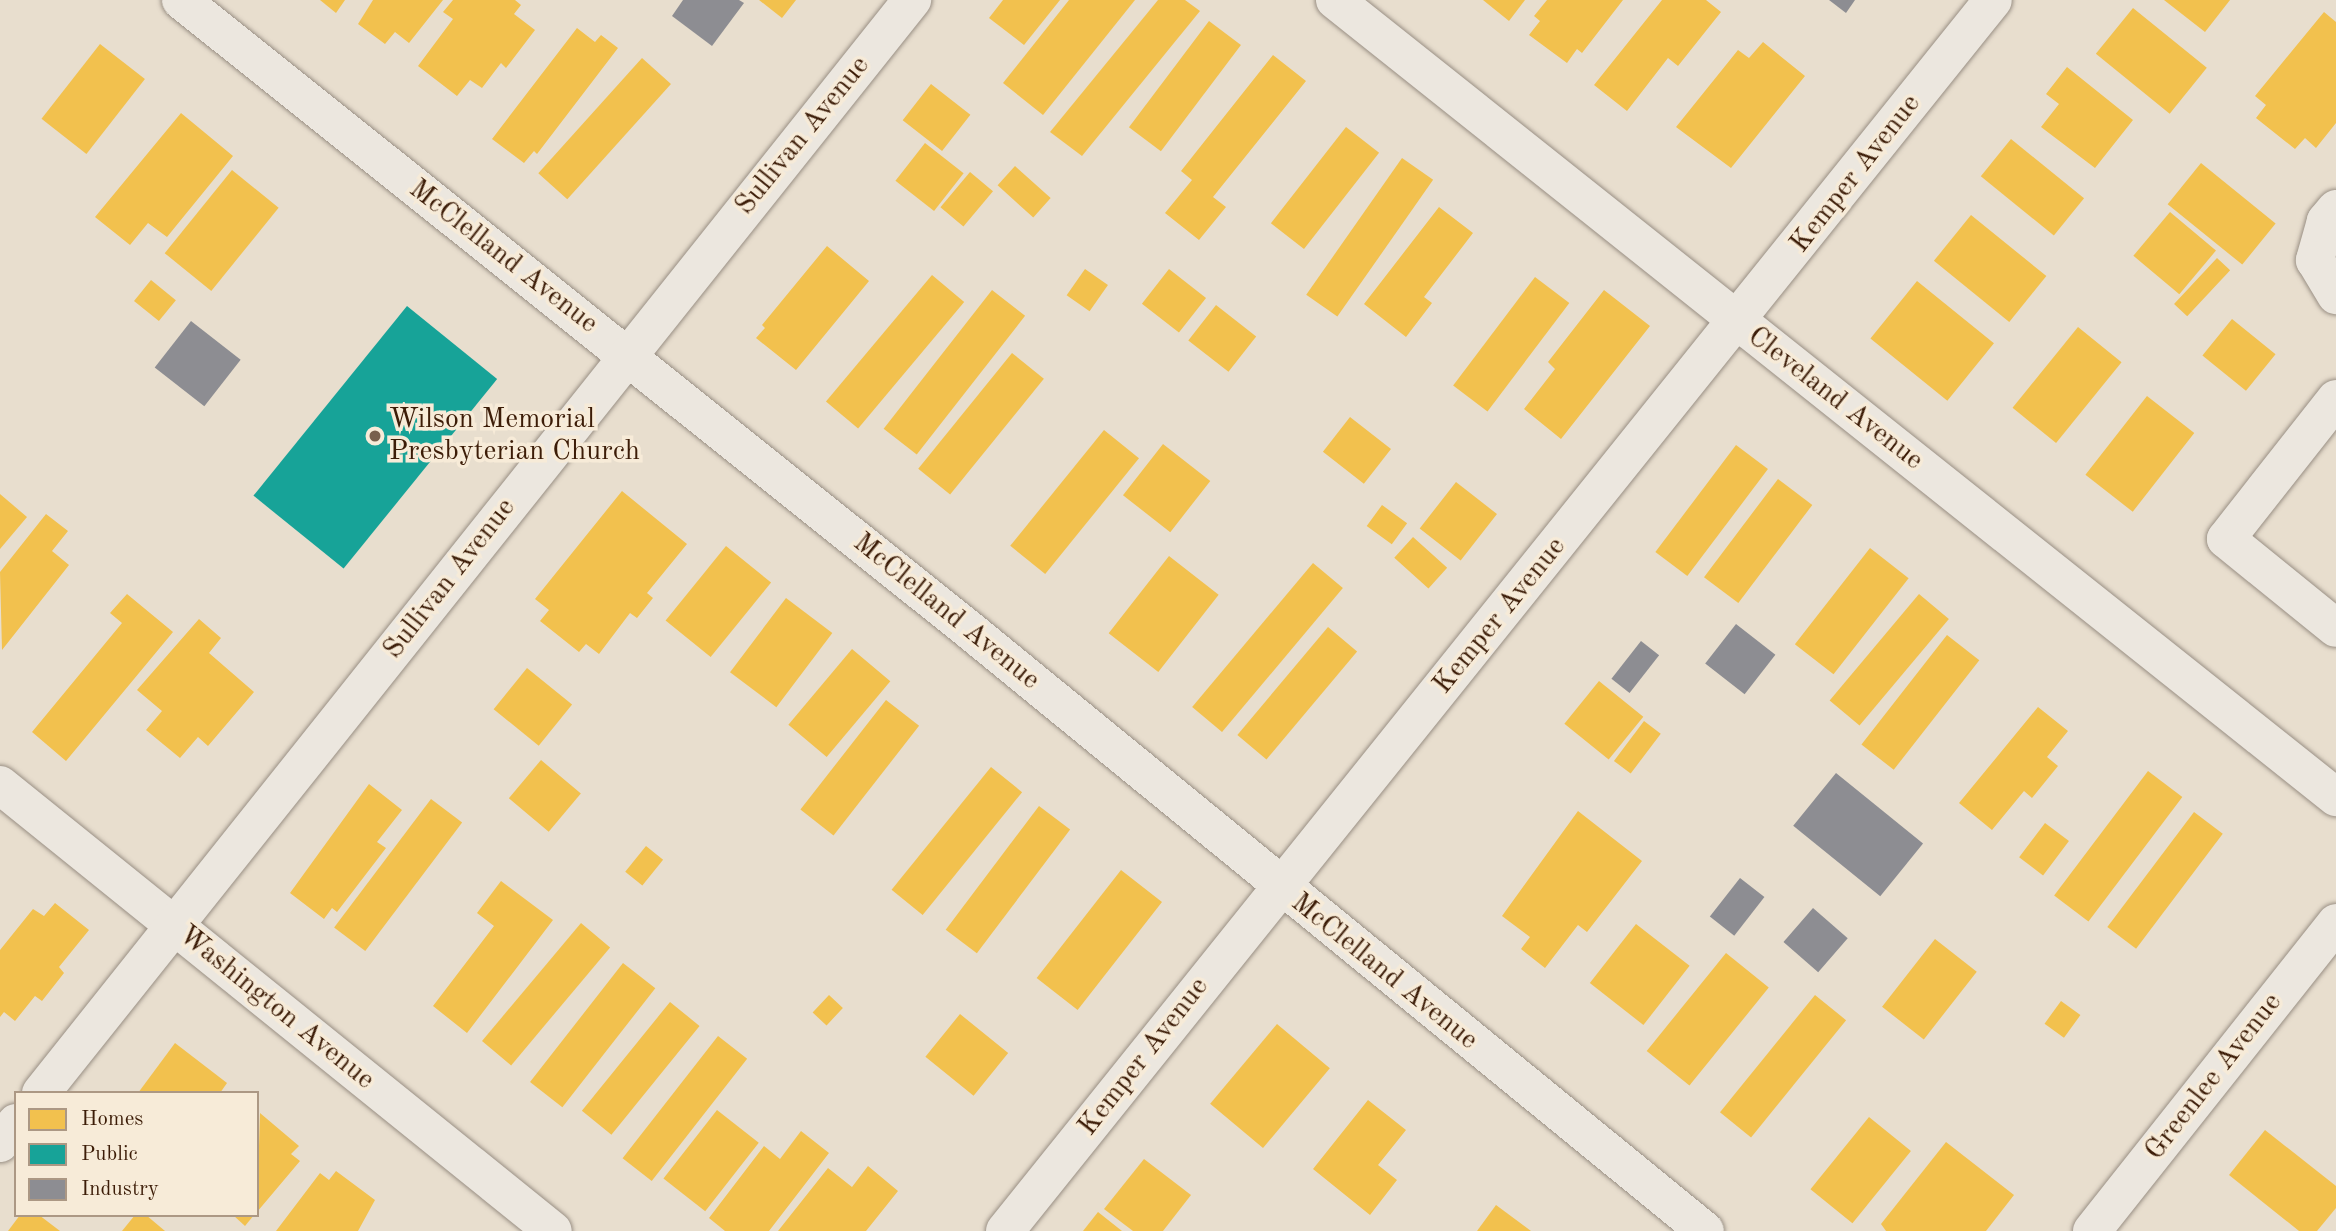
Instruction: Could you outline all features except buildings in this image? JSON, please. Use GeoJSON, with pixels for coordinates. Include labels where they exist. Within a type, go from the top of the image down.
{"type":"FeatureCollection","features":[{"type":"Feature","properties":{"kind":"street","name":"McClelland Avenue"},"geometry":{"type":"LineString","coordinates":[[181,0],[628,355],[1705,1231]]}},
{"type":"Feature","properties":{"kind":"street","name":"Sullivan Avenue"},"geometry":{"type":"LineString","coordinates":[[43,1091],[912,0]]}},
{"type":"Feature","properties":{"kind":"street","name":"Cleveland Avenue"},"geometry":{"type":"LineString","coordinates":[[1335,0],[2336,797]]}},
{"type":"Feature","properties":{"kind":"street","name":"Kemper Avenue"},"geometry":{"type":"LineString","coordinates":[[1005,1231],[1279,887],[1739,322],[1993,0]]}},
{"type":"Feature","properties":{"kind":"street"},"geometry":{"type":"LineString","coordinates":[[2336,209],[2326,221],[2315,260],[2336,295]]}},
{"type":"Feature","properties":{"kind":"street"},"geometry":{"type":"LineString","coordinates":[[2336,399],[2226,539],[2336,628]]}},
{"type":"Feature","properties":{"kind":"street","name":"Washington Avenue"},"geometry":{"type":"LineString","coordinates":[[0,785],[553,1231]]}},
{"type":"Feature","properties":{"kind":"street","name":"Greenlee Avenue"},"geometry":{"type":"LineString","coordinates":[[2092,1231],[2336,923]]}},
{"type":"Feature","properties":{"kind":"street"},"geometry":{"type":"LineString","coordinates":[[0,1143],[14,1126]]}},
{"type":"Feature","properties":{"kind":"place","name":"Wilson Memorial Presbyterian Church"},"geometry":{"type":"Point","coordinates":[375,436]}}]}
